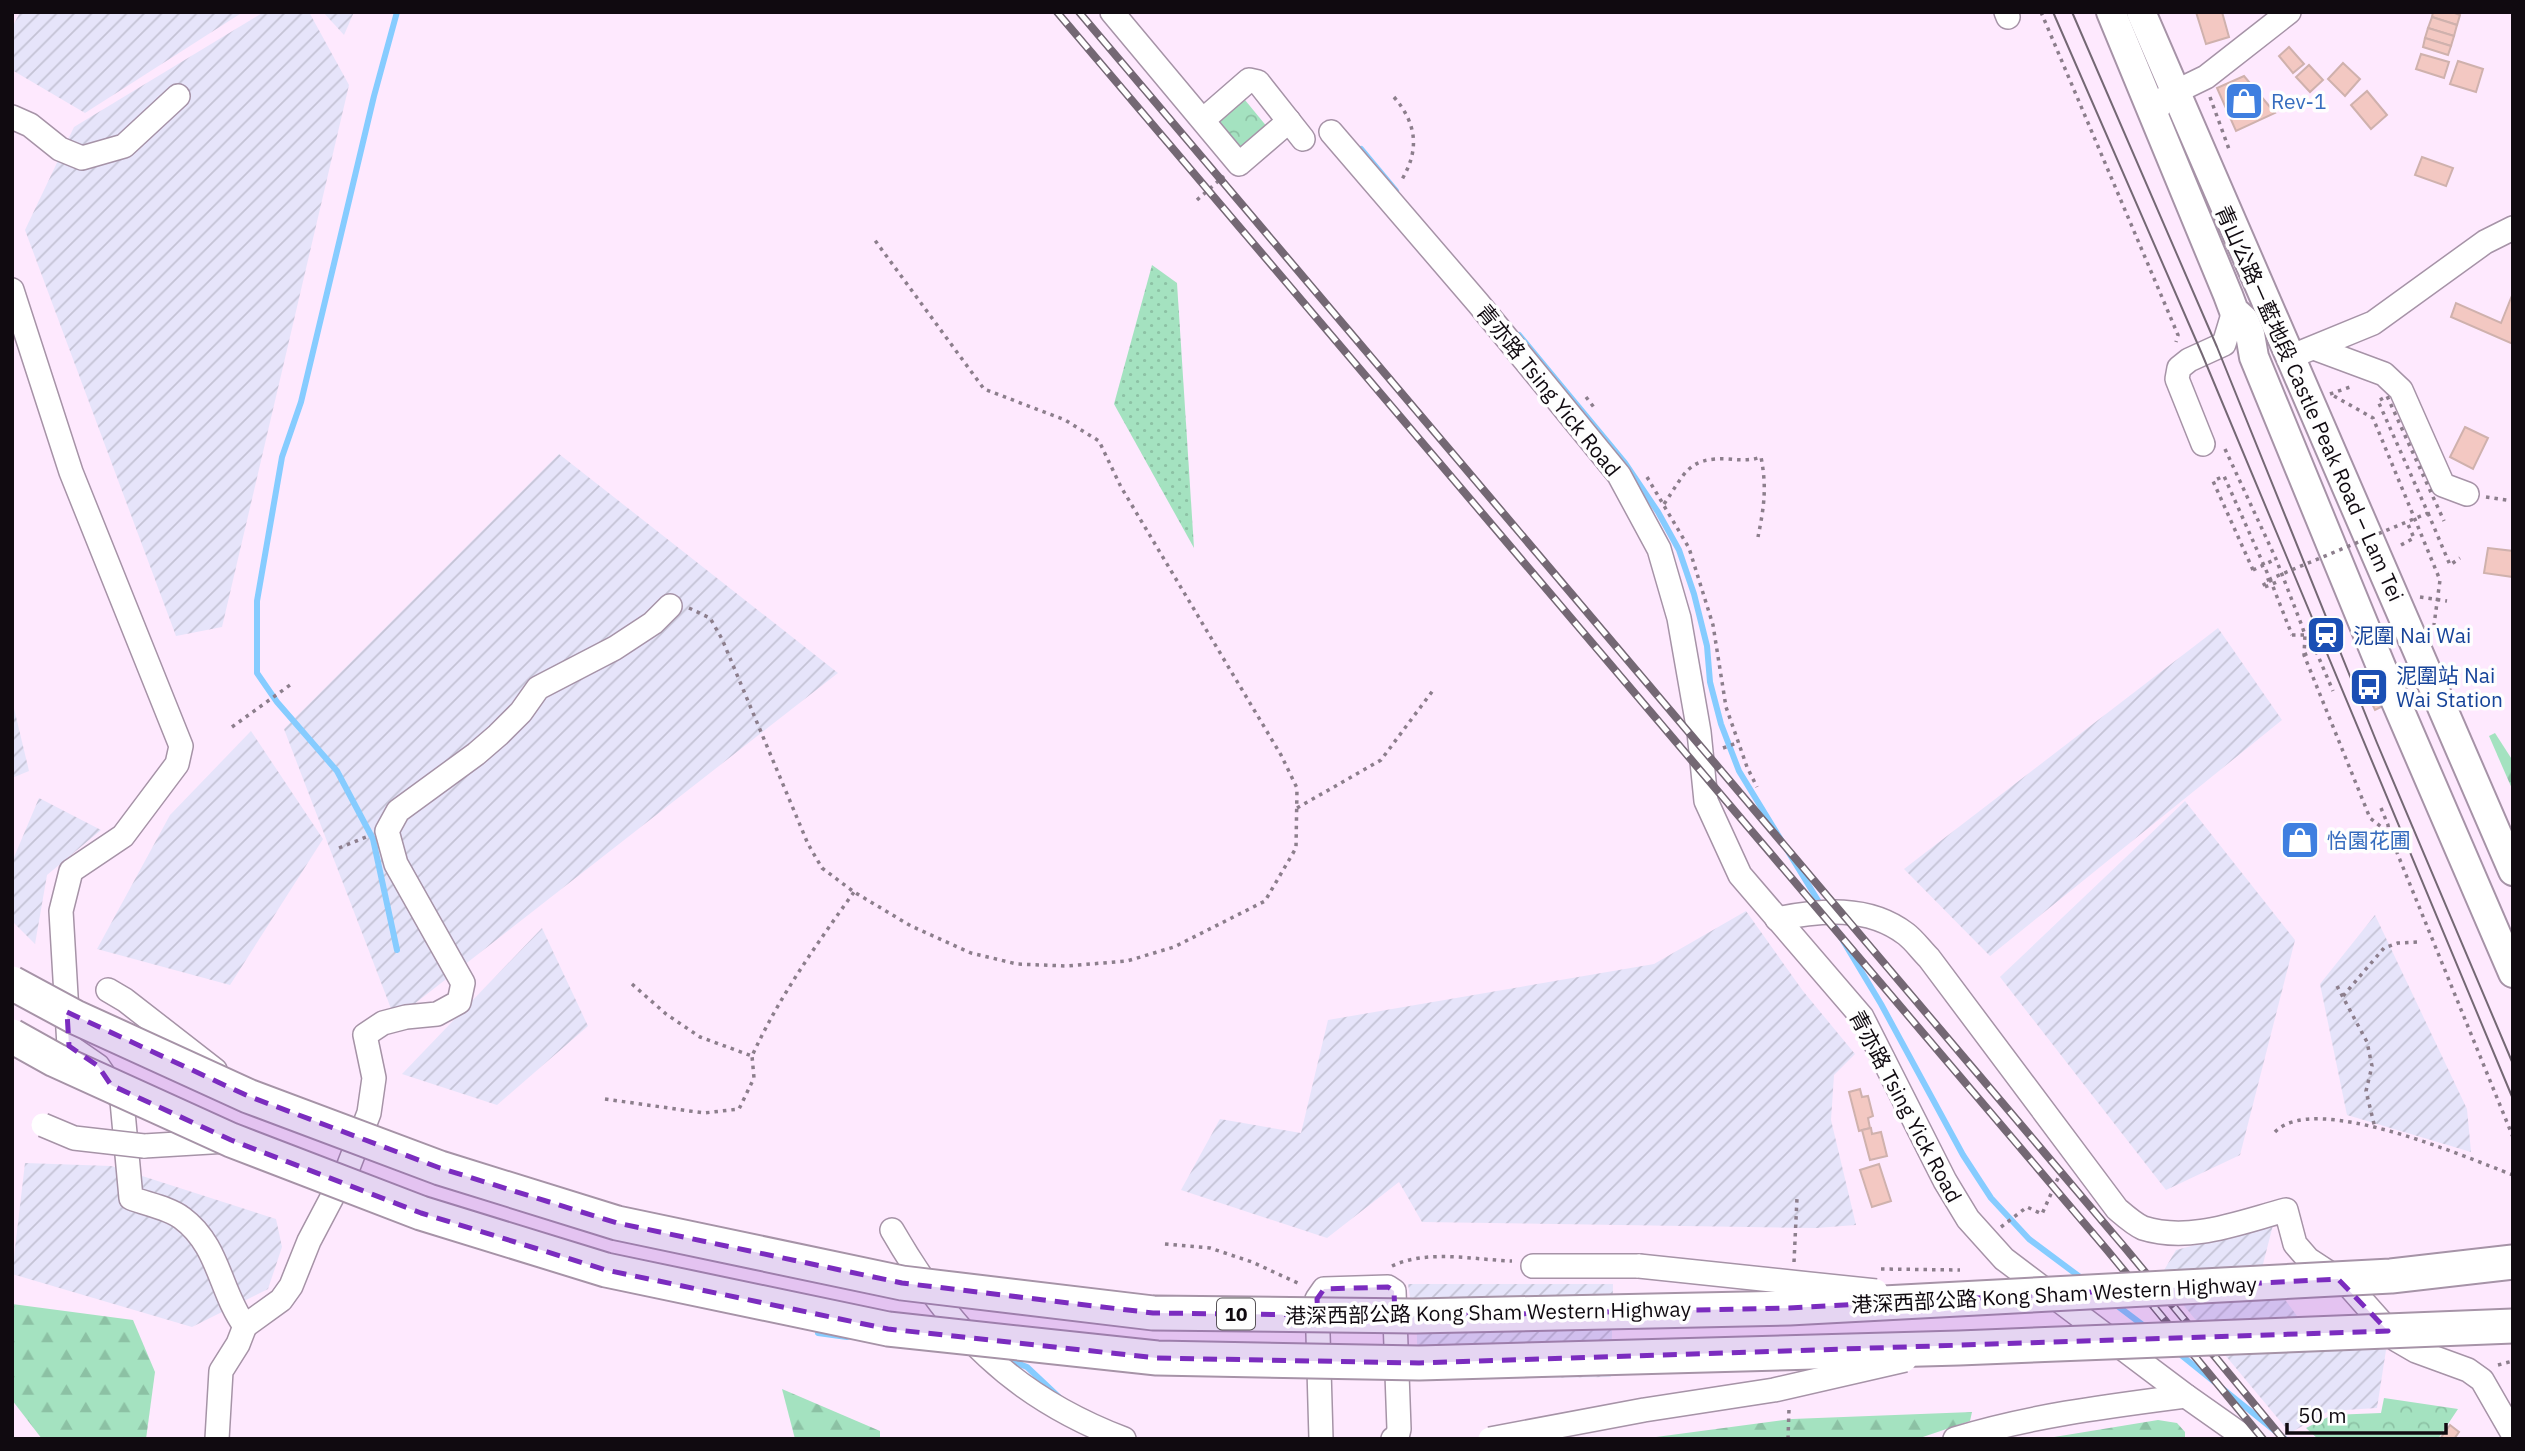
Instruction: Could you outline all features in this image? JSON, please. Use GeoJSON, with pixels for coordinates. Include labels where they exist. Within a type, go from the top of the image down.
{"type":"FeatureCollection","features":[{"type":"Feature","properties":{"kind":"highway","name":"港深西部公路 Kong Sham Western Highway"},"geometry":{"type":"LineString","coordinates":[[12,983],[75,1017],[248,1096],[440,1168],[617,1223],[902,1283],[1153,1313],[1415,1316],[1789,1308],[2391,1276],[2513,1262]]}},
{"type":"Feature","properties":{"kind":"highway","name":"10"},"geometry":{"type":"LineString","coordinates":[[12,1036],[55,1059],[231,1140],[421,1213],[606,1270],[888,1329],[1157,1358],[1350,1362],[1554,1361],[2513,1326]]}},
{"type":"Feature","properties":{"kind":"main road","name":"青山公路－藍地段 Castle Peak Road – Lam Tei"},"geometry":{"type":"LineString","coordinates":[[2111,12],[2234,311],[2247,327],[2254,357],[2387,681],[2513,973]]}},
{"type":"Feature","properties":{"kind":"main road","name":"青山公路－藍地段 Castle Peak Road – Lam Tei"},"geometry":{"type":"LineString","coordinates":[[2141,12],[2175,92],[2305,351],[2513,871]]}},
{"type":"Feature","properties":{"kind":"street"},"geometry":{"type":"LineString","coordinates":[[1112,12],[1239,164],[1296,130],[1258,82],[1249,80],[1203,120]]}},
{"type":"Feature","properties":{"kind":"street"},"geometry":{"type":"LineString","coordinates":[[2154,114],[2160,104],[2175,92],[2206,77],[2289,12]]}},
{"type":"Feature","properties":{"kind":"street"},"geometry":{"type":"LineString","coordinates":[[12,117],[30,125],[60,149],[82,158],[124,146],[178,96]]}},
{"type":"Feature","properties":{"kind":"street","name":"青亦路 Tsing Yick Road"},"geometry":{"type":"LineString","coordinates":[[1331,132],[1478,303],[1619,475],[1658,549],[1679,618],[1699,732],[1706,801],[1740,875],[1862,1017],[1945,1181],[1968,1219],[2004,1259],[2247,1439]]}},
{"type":"Feature","properties":{"kind":"street"},"geometry":{"type":"LineString","coordinates":[[2305,351],[2373,323],[2485,242],[2513,228]]}},
{"type":"Feature","properties":{"kind":"street"},"geometry":{"type":"LineString","coordinates":[[12,290],[72,472],[181,746],[177,764],[123,836],[71,871],[61,911],[69,1046],[98,1066],[122,1101],[131,1198],[181,1217],[197,1233],[213,1254],[233,1310],[245,1326]]}},
{"type":"Feature","properties":{"kind":"street"},"geometry":{"type":"LineString","coordinates":[[2224,344],[2234,311]]}},
{"type":"Feature","properties":{"kind":"street"},"geometry":{"type":"LineString","coordinates":[[2213,444],[2177,379],[2179,368],[2189,360],[2224,344],[2254,357]]}},
{"type":"Feature","properties":{"kind":"street"},"geometry":{"type":"LineString","coordinates":[[2305,351],[2384,374],[2393,380],[2401,390],[2443,485],[2467,494]]}},
{"type":"Feature","properties":{"kind":"street"},"geometry":{"type":"LineString","coordinates":[[217,1439],[222,1371],[245,1326],[281,1300],[290,1286],[309,1241],[349,1165],[369,1113],[374,1078],[365,1035],[383,1023],[406,1017],[437,1014],[459,1002],[463,983],[396,864],[387,831],[398,811],[491,741],[521,712],[538,688],[615,648],[653,623],[670,606]]}},
{"type":"Feature","properties":{"kind":"street"},"geometry":{"type":"LineString","coordinates":[[1777,919],[1811,912],[1850,911],[1906,934],[1929,958],[2117,1209],[2140,1227],[2172,1233],[2206,1231],[2286,1210],[2295,1244],[2308,1259],[2349,1286],[2397,1340],[2416,1351],[2468,1370],[2482,1380],[2513,1434]]}},
{"type":"Feature","properties":{"kind":"street"},"geometry":{"type":"LineString","coordinates":[[108,990],[132,1005],[248,1096]]}},
{"type":"Feature","properties":{"kind":"street"},"geometry":{"type":"LineString","coordinates":[[43,1125],[74,1138],[144,1146],[231,1140]]}},
{"type":"Feature","properties":{"kind":"street"},"geometry":{"type":"LineString","coordinates":[[891,1230],[931,1294],[993,1363],[1033,1394],[1058,1409],[1124,1439]]}},
{"type":"Feature","properties":{"kind":"street"},"geometry":{"type":"LineString","coordinates":[[1533,1266],[1639,1266],[1953,1300]]}},
{"type":"Feature","properties":{"kind":"street"},"geometry":{"type":"LineString","coordinates":[[1321,1439],[1317,1299],[1324,1289],[1388,1287],[1394,1291],[1399,1429],[1397,1437],[1393,1439]]}},
{"type":"Feature","properties":{"kind":"street"},"geometry":{"type":"LineString","coordinates":[[1490,1439],[1644,1410],[1774,1390],[1959,1348]]}},
{"type":"Feature","properties":{"kind":"street"},"geometry":{"type":"LineString","coordinates":[[1955,1439],[1989,1429],[2131,1403],[2186,1396]]}},
{"type":"Feature","properties":{"kind":"path"},"geometry":{"type":"LineString","coordinates":[[2040,12],[2178,335],[2176,341]]}},
{"type":"Feature","properties":{"kind":"path"},"geometry":{"type":"LineString","coordinates":[[2207,87],[2233,158]]}},
{"type":"Feature","properties":{"kind":"path"},"geometry":{"type":"LineString","coordinates":[[1394,97],[1409,118],[1415,140],[1409,169],[1401,180],[1409,191]]}},
{"type":"Feature","properties":{"kind":"path"},"geometry":{"type":"LineString","coordinates":[[1197,200],[1239,164]]}},
{"type":"Feature","properties":{"kind":"path"},"geometry":{"type":"LineString","coordinates":[[670,606],[687,607],[710,618],[722,639],[808,844],[822,868],[854,892],[911,926],[971,953],[1017,964],[1066,966],[1127,961],[1174,947],[1265,901],[1297,848],[1297,788],[1281,755],[1121,487],[1099,441],[1065,420],[984,389],[874,239]]}},
{"type":"Feature","properties":{"kind":"path"},"geometry":{"type":"LineString","coordinates":[[2305,351],[2330,394],[2373,418],[2440,580],[2433,633]]}},
{"type":"Feature","properties":{"kind":"path"},"geometry":{"type":"LineString","coordinates":[[2444,522],[2387,396],[2378,401],[2450,565],[2460,558]]}},
{"type":"Feature","properties":{"kind":"path"},"geometry":{"type":"LineString","coordinates":[[2213,444],[2276,559],[2305,635],[2304,655],[2370,818],[2389,833]]}},
{"type":"Feature","properties":{"kind":"path"},"geometry":{"type":"LineString","coordinates":[[1664,503],[1692,464],[1713,458],[1754,460],[1761,457],[1766,500],[1758,537]]}},
{"type":"Feature","properties":{"kind":"path"},"geometry":{"type":"LineString","coordinates":[[2276,559],[2253,570],[2213,481],[2224,476],[2270,579],[2292,635],[2305,635]]}},
{"type":"Feature","properties":{"kind":"path"},"geometry":{"type":"LineString","coordinates":[[2277,582],[2265,587],[2263,582],[2428,513]]}},
{"type":"Feature","properties":{"kind":"path"},"geometry":{"type":"LineString","coordinates":[[1672,519],[1689,548],[1700,578],[1713,625],[1727,707],[1757,788]]}},
{"type":"Feature","properties":{"kind":"path"},"geometry":{"type":"LineString","coordinates":[[2401,545],[2414,538],[2407,522]]}},
{"type":"Feature","properties":{"kind":"path"},"geometry":{"type":"LineString","coordinates":[[2415,596],[2447,601]]}},
{"type":"Feature","properties":{"kind":"path"},"geometry":{"type":"LineString","coordinates":[[2304,655],[2344,638]]}},
{"type":"Feature","properties":{"kind":"path"},"geometry":{"type":"LineString","coordinates":[[2316,651],[2333,691]]}},
{"type":"Feature","properties":{"kind":"path"},"geometry":{"type":"LineString","coordinates":[[232,727],[290,685]]}},
{"type":"Feature","properties":{"kind":"path"},"geometry":{"type":"LineString","coordinates":[[1297,808],[1381,760],[1434,689]]}},
{"type":"Feature","properties":{"kind":"path"},"geometry":{"type":"LineString","coordinates":[[1721,749],[1739,742]]}},
{"type":"Feature","properties":{"kind":"path"},"geometry":{"type":"LineString","coordinates":[[2381,808],[2513,1137]]}},
{"type":"Feature","properties":{"kind":"path"},"geometry":{"type":"LineString","coordinates":[[605,1099],[704,1113],[740,1109],[754,1079],[752,1056],[765,1026],[802,964],[854,892]]}},
{"type":"Feature","properties":{"kind":"path"},"geometry":{"type":"LineString","coordinates":[[2343,996],[2385,948],[2398,943],[2418,942]]}},
{"type":"Feature","properties":{"kind":"path"},"geometry":{"type":"LineString","coordinates":[[632,984],[666,1014],[700,1037],[752,1056]]}},
{"type":"Feature","properties":{"kind":"path"},"geometry":{"type":"LineString","coordinates":[[2337,986],[2367,1042],[2372,1066],[2366,1091],[2375,1128]]}},
{"type":"Feature","properties":{"kind":"path"},"geometry":{"type":"LineString","coordinates":[[2275,1132],[2282,1125],[2319,1118],[2344,1119],[2418,1140],[2513,1175]]}},
{"type":"Feature","properties":{"kind":"path"},"geometry":{"type":"LineString","coordinates":[[1997,1230],[2027,1207],[2042,1214],[2071,1148]]}},
{"type":"Feature","properties":{"kind":"path"},"geometry":{"type":"LineString","coordinates":[[1165,1244],[1210,1248],[1252,1262],[1320,1293]]}},
{"type":"Feature","properties":{"kind":"highlighted area"},"geometry":{"type":"Polygon","coordinates":[[[67,1012],[248,1096],[440,1168],[617,1223],[902,1283],[1153,1313],[1318,1315],[1317,1299],[1324,1289],[1388,1287],[1394,1291],[1395,1316],[1415,1316],[1789,1308],[2338,1279],[2388,1331],[1419,1363],[1157,1358],[888,1329],[606,1270],[421,1213],[231,1140],[111,1085],[98,1066],[69,1046],[67,1012]]]}},
{"type":"Feature","properties":{"kind":"shaded area"},"geometry":{"type":"Polygon","coordinates":[[[20,12],[243,12],[85,113],[12,70],[12,28],[20,12]]]}},
{"type":"Feature","properties":{"kind":"shaded area"},"geometry":{"type":"Polygon","coordinates":[[[264,12],[309,12],[349,85],[222,627],[176,636],[25,230],[74,127],[264,12]]]}},
{"type":"Feature","properties":{"kind":"shaded area"},"geometry":{"type":"Polygon","coordinates":[[[323,12],[354,12],[344,35],[323,12]]]}},
{"type":"Feature","properties":{"kind":"shaded area"},"geometry":{"type":"Polygon","coordinates":[[[559,454],[838,673],[395,1019],[284,729],[559,454]]]}},
{"type":"Feature","properties":{"kind":"shaded area"},"geometry":{"type":"Polygon","coordinates":[[[2218,628],[2282,720],[1990,956],[1904,869],[2218,628]]]}},
{"type":"Feature","properties":{"kind":"shaded area"},"geometry":{"type":"Polygon","coordinates":[[[12,700],[29,771],[12,778],[12,700]]]}},
{"type":"Feature","properties":{"kind":"shaded area"},"geometry":{"type":"Polygon","coordinates":[[[251,731],[323,839],[230,985],[97,949],[170,815],[251,731]]]}},
{"type":"Feature","properties":{"kind":"shaded area"},"geometry":{"type":"Polygon","coordinates":[[[39,798],[101,830],[47,875],[35,944],[12,921],[12,862],[39,798]]]}},
{"type":"Feature","properties":{"kind":"shaded area"},"geometry":{"type":"Polygon","coordinates":[[[2185,801],[2295,940],[2240,1155],[2166,1190],[2000,977],[2185,801]]]}},
{"type":"Feature","properties":{"kind":"shaded area"},"geometry":{"type":"Polygon","coordinates":[[[1746,911],[1803,991],[1855,1054],[1834,1075],[1831,1120],[1856,1225],[1816,1228],[1422,1222],[1399,1182],[1327,1238],[1181,1190],[1220,1119],[1301,1133],[1328,1020],[1654,964],[1746,911]]]}},
{"type":"Feature","properties":{"kind":"shaded area"},"geometry":{"type":"Polygon","coordinates":[[[2375,915],[2467,1109],[2471,1152],[2347,1115],[2320,984],[2375,915]]]}},
{"type":"Feature","properties":{"kind":"shaded area"},"geometry":{"type":"Polygon","coordinates":[[[542,928],[588,1026],[497,1105],[402,1074],[542,928]]]}},
{"type":"Feature","properties":{"kind":"shaded area"},"geometry":{"type":"Polygon","coordinates":[[[25,1163],[111,1166],[276,1219],[282,1247],[268,1289],[192,1327],[12,1274],[25,1163]]]}},
{"type":"Feature","properties":{"kind":"shaded area"},"geometry":{"type":"Polygon","coordinates":[[[2273,1225],[2262,1268],[2305,1327],[2386,1350],[2377,1408],[2329,1411],[2290,1433],[2160,1277],[2176,1250],[2273,1225]]]}},
{"type":"Feature","properties":{"kind":"shaded area"},"geometry":{"type":"Polygon","coordinates":[[[1408,1284],[1613,1284],[1611,1377],[1418,1380],[1416,1298],[1410,1298],[1408,1284]]]}},
{"type":"Feature","properties":{"kind":"green space"},"geometry":{"type":"Polygon","coordinates":[[[1245,100],[1268,128],[1237,154],[1214,125],[1245,100]]]}},
{"type":"Feature","properties":{"kind":"green space"},"geometry":{"type":"Polygon","coordinates":[[[1152,265],[1177,283],[1194,548],[1114,404],[1152,265]]]}},
{"type":"Feature","properties":{"kind":"green space"},"geometry":{"type":"Polygon","coordinates":[[[2495,733],[2513,761],[2513,791],[2489,736],[2495,733]]]}},
{"type":"Feature","properties":{"kind":"green space"},"geometry":{"type":"Polygon","coordinates":[[[12,1304],[133,1320],[155,1372],[146,1439],[42,1439],[12,1400],[12,1304]]]}},
{"type":"Feature","properties":{"kind":"green space"},"geometry":{"type":"Polygon","coordinates":[[[782,1389],[880,1431],[880,1439],[795,1439],[782,1389]]]}},
{"type":"Feature","properties":{"kind":"green space"},"geometry":{"type":"Polygon","coordinates":[[[2384,1398],[2458,1409],[2438,1439],[2318,1439],[2306,1428],[2332,1415],[2381,1413],[2384,1398]]]}},
{"type":"Feature","properties":{"kind":"green space"},"geometry":{"type":"Polygon","coordinates":[[[1972,1412],[1970,1421],[1917,1439],[1641,1439],[1792,1419],[1972,1412]]]}},
{"type":"Feature","properties":{"kind":"green space"},"geometry":{"type":"Polygon","coordinates":[[[2158,1420],[2177,1423],[2185,1432],[2185,1439],[2042,1439],[2158,1420]]]}},
{"type":"Feature","properties":{"kind":"building"},"geometry":{"type":"Polygon","coordinates":[[[2196,12],[2222,12],[2229,37],[2206,44],[2196,12]]]}},
{"type":"Feature","properties":{"kind":"building"},"geometry":{"type":"Polygon","coordinates":[[[2433,12],[2460,15],[2457,25],[2432,17],[2433,12]]]}},
{"type":"Feature","properties":{"kind":"building"},"geometry":{"type":"Polygon","coordinates":[[[2432,17],[2457,25],[2454,36],[2428,28],[2432,17]]]}},
{"type":"Feature","properties":{"kind":"building"},"geometry":{"type":"Polygon","coordinates":[[[2428,28],[2454,36],[2451,46],[2425,38],[2428,28]]]}},
{"type":"Feature","properties":{"kind":"building"},"geometry":{"type":"Polygon","coordinates":[[[2425,38],[2451,46],[2448,55],[2423,47],[2425,38]]]}},
{"type":"Feature","properties":{"kind":"building"},"geometry":{"type":"Polygon","coordinates":[[[2289,47],[2304,64],[2293,73],[2279,56],[2289,47]]]}},
{"type":"Feature","properties":{"kind":"building"},"geometry":{"type":"Polygon","coordinates":[[[2421,54],[2449,62],[2444,78],[2416,69],[2421,54]]]}},
{"type":"Feature","properties":{"kind":"building"},"geometry":{"type":"Polygon","coordinates":[[[2458,61],[2483,69],[2476,92],[2450,84],[2458,61]]]}},
{"type":"Feature","properties":{"kind":"building"},"geometry":{"type":"Polygon","coordinates":[[[2343,63],[2360,79],[2345,96],[2328,79],[2343,63]]]}},
{"type":"Feature","properties":{"kind":"building"},"geometry":{"type":"Polygon","coordinates":[[[2309,65],[2323,80],[2310,92],[2296,77],[2309,65]]]}},
{"type":"Feature","properties":{"kind":"building","name":"Rev-1"},"geometry":{"type":"Polygon","coordinates":[[[2244,76],[2275,113],[2236,131],[2217,88],[2244,76]]]}},
{"type":"Feature","properties":{"kind":"building"},"geometry":{"type":"Polygon","coordinates":[[[2367,91],[2387,115],[2371,129],[2351,105],[2367,91]]]}},
{"type":"Feature","properties":{"kind":"building"},"geometry":{"type":"Polygon","coordinates":[[[2422,157],[2453,168],[2446,186],[2415,175],[2422,157]]]}},
{"type":"Feature","properties":{"kind":"building"},"geometry":{"type":"Polygon","coordinates":[[[2513,293],[2513,344],[2451,317],[2456,303],[2501,323],[2513,293]]]}},
{"type":"Feature","properties":{"kind":"building"},"geometry":{"type":"Polygon","coordinates":[[[2465,427],[2488,438],[2473,469],[2450,457],[2465,427]]]}},
{"type":"Feature","properties":{"kind":"building"},"geometry":{"type":"Polygon","coordinates":[[[2488,548],[2513,551],[2513,577],[2484,573],[2488,548]]]}},
{"type":"Feature","properties":{"kind":"building"},"geometry":{"type":"Polygon","coordinates":[[[2368,678],[2381,707],[2375,710],[2361,681],[2368,678]]]}},
{"type":"Feature","properties":{"kind":"building"},"geometry":{"type":"Polygon","coordinates":[[[1860,1089],[1862,1097],[1868,1096],[1873,1116],[1868,1118],[1870,1128],[1859,1131],[1849,1092],[1860,1089]]]}},
{"type":"Feature","properties":{"kind":"building"},"geometry":{"type":"Polygon","coordinates":[[[1871,1128],[1872,1134],[1881,1132],[1887,1156],[1870,1160],[1862,1130],[1871,1128]]]}},
{"type":"Feature","properties":{"kind":"building"},"geometry":{"type":"Polygon","coordinates":[[[1879,1164],[1891,1201],[1872,1207],[1860,1170],[1879,1164]]]}},
{"type":"Feature","properties":{"kind":"building"},"geometry":{"type":"Polygon","coordinates":[[[2450,1425],[2459,1432],[2454,1439],[2440,1439],[2450,1425]]]}},
{"type":"Feature","properties":{"kind":"waterway"},"geometry":{"type":"LineString","coordinates":[[397,12],[374,96],[301,402],[282,457],[257,601],[257,673],[277,702],[337,771],[373,839],[397,950]]}},
{"type":"Feature","properties":{"kind":"waterway"},"geometry":{"type":"LineString","coordinates":[[1361,149],[1396,191]]}},
{"type":"Feature","properties":{"kind":"waterway"},"geometry":{"type":"LineString","coordinates":[[1519,335],[1625,463],[1658,512],[1679,550],[1707,646],[1710,682],[1721,724],[1739,771],[1822,907]]}},
{"type":"Feature","properties":{"kind":"waterway"},"geometry":{"type":"LineString","coordinates":[[1830,919],[1881,1004],[1963,1155],[1991,1198],[2029,1239],[2084,1280]]}},
{"type":"Feature","properties":{"kind":"waterway"},"geometry":{"type":"LineString","coordinates":[[2115,1304],[2148,1329]]}},
{"type":"Feature","properties":{"kind":"waterway"},"geometry":{"type":"LineString","coordinates":[[818,1333],[847,1337]]}},
{"type":"Feature","properties":{"kind":"waterway"},"geometry":{"type":"LineString","coordinates":[[2176,1351],[2285,1439]]}},
{"type":"Feature","properties":{"kind":"waterway"},"geometry":{"type":"LineString","coordinates":[[1004,1358],[1027,1367],[1062,1400]]}},
{"type":"Feature","properties":{"kind":"tram line"},"geometry":{"type":"LineString","coordinates":[[2053,12],[2202,354],[2513,1099]]}},
{"type":"Feature","properties":{"kind":"tram line"},"geometry":{"type":"LineString","coordinates":[[2072,12],[2217,347],[2377,743],[2513,1064]]}},
{"type":"Feature","properties":{"kind":"railway"},"geometry":{"type":"LineString","coordinates":[[1057,12],[2107,1250],[2263,1439]]}},
{"type":"Feature","properties":{"kind":"railway"},"geometry":{"type":"LineString","coordinates":[[1079,12],[2126,1249],[2283,1439]]}},
{"type":"Feature","properties":{"kind":"place","name":"Rev-1"},"geometry":{"type":"Point","coordinates":[2244,101]}},
{"type":"Feature","properties":{"kind":"place","name":"泥圍 Nai Wai"},"geometry":{"type":"Point","coordinates":[2326,635]}},
{"type":"Feature","properties":{"kind":"place","name":"泥圍站 Nai Wai Station"},"geometry":{"type":"Point","coordinates":[2369,687]}},
{"type":"Feature","properties":{"kind":"place","name":"怡園花圃"},"geometry":{"type":"Point","coordinates":[2300,840]}}]}
